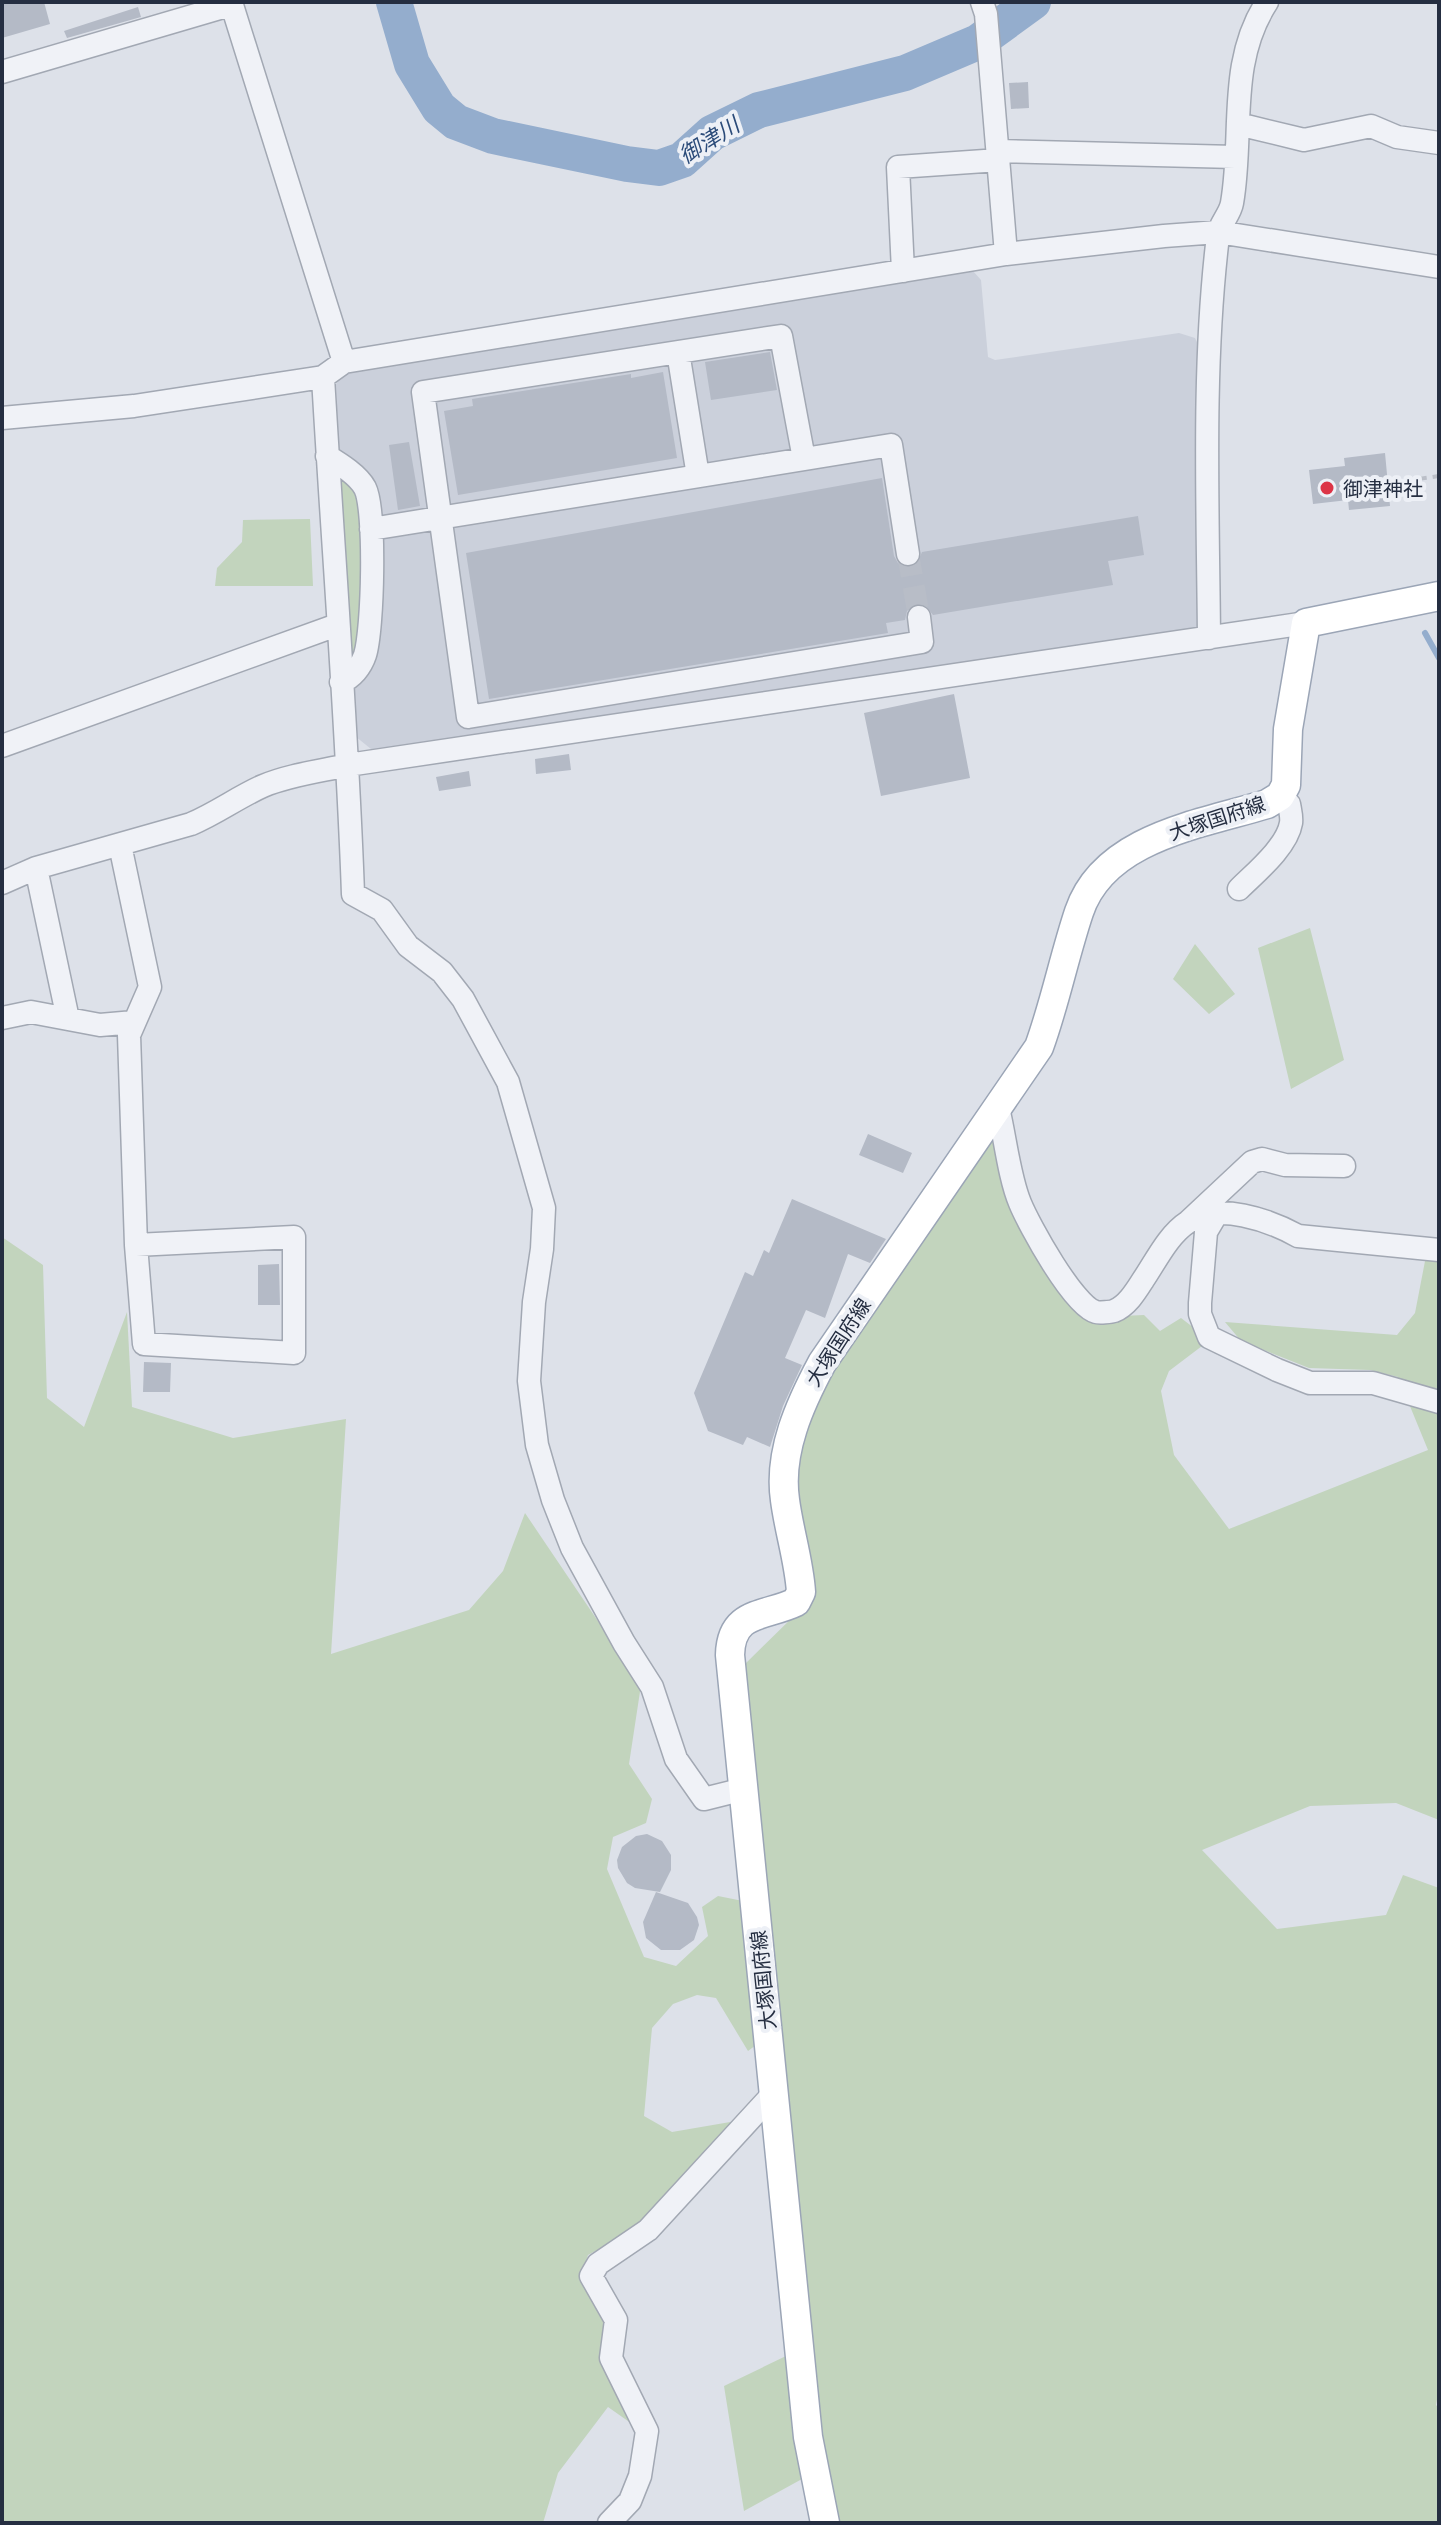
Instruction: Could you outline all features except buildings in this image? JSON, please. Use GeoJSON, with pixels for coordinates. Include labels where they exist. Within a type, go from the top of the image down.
{"type":"FeatureCollection","features":[{"type":"Feature","properties":{"kind":"main road"},"geometry":{"type":"LineString","coordinates":[[1306,623],[1439,596]]}},
{"type":"Feature","properties":{"kind":"main road","name":"大塚国府線"},"geometry":{"type":"LineString","coordinates":[[825,2523],[808,2437],[730,1640],[736,1628],[748,1619],[796,1602],[801,1592],[784,1496],[792,1428],[806,1393],[822,1363],[1039,1047],[1054,1007],[1080,909],[1092,887],[1126,854],[1156,838],[1267,804],[1280,796],[1286,785],[1288,729],[1306,623]]}},
{"type":"Feature","properties":{"kind":"street"},"geometry":{"type":"LineString","coordinates":[[982,2],[986,14],[1006,254]]}},
{"type":"Feature","properties":{"kind":"street"},"geometry":{"type":"LineString","coordinates":[[1209,638],[1209,368],[1218,232],[1232,206],[1241,81],[1249,35],[1267,2]]}},
{"type":"Feature","properties":{"kind":"street"},"geometry":{"type":"LineString","coordinates":[[2,72],[230,4],[344,362]]}},
{"type":"Feature","properties":{"kind":"street"},"geometry":{"type":"LineString","coordinates":[[1238,124],[1304,140],[1371,126],[1397,137],[1439,143]]}},
{"type":"Feature","properties":{"kind":"street"},"geometry":{"type":"LineString","coordinates":[[903,271],[898,167],[999,155],[1235,157]]}},
{"type":"Feature","properties":{"kind":"street"},"geometry":{"type":"LineString","coordinates":[[2,418],[134,406],[323,377],[344,362],[1006,254],[1218,232],[1439,267]]}},
{"type":"Feature","properties":{"kind":"street"},"geometry":{"type":"LineString","coordinates":[[804,459],[781,336],[423,392],[468,717],[922,642],[919,617]]}},
{"type":"Feature","properties":{"kind":"street"},"geometry":{"type":"LineString","coordinates":[[678,352],[698,476]]}},
{"type":"Feature","properties":{"kind":"street"},"geometry":{"type":"LineString","coordinates":[[323,377],[348,765],[353,894],[382,910],[408,946],[442,972],[463,999],[508,1082],[544,1208],[529,1381],[537,1445],[553,1500],[578,1559],[652,1687],[676,1759],[704,1799],[744,1789]]}},
{"type":"Feature","properties":{"kind":"street"},"geometry":{"type":"LineString","coordinates":[[371,529],[891,445],[908,554]]}},
{"type":"Feature","properties":{"kind":"street"},"geometry":{"type":"LineString","coordinates":[[327,456],[364,486],[369,499],[371,529],[373,570],[365,655],[351,678],[341,682]]}},
{"type":"Feature","properties":{"kind":"street"},"geometry":{"type":"LineString","coordinates":[[2,883],[36,868],[212,815],[267,784],[348,765],[1306,623]]}},
{"type":"Feature","properties":{"kind":"street"},"geometry":{"type":"LineString","coordinates":[[2,746],[337,625]]}},
{"type":"Feature","properties":{"kind":"street"},"geometry":{"type":"LineString","coordinates":[[1239,889],[1275,853],[1289,829],[1289,804],[1280,796]]}},
{"type":"Feature","properties":{"kind":"street"},"geometry":{"type":"LineString","coordinates":[[120,845],[150,987],[129,1035],[136,1245],[144,1344],[294,1353],[294,1237],[136,1245]]}},
{"type":"Feature","properties":{"kind":"street"},"geometry":{"type":"LineString","coordinates":[[36,868],[68,1019]]}},
{"type":"Feature","properties":{"kind":"street"},"geometry":{"type":"LineString","coordinates":[[2,1018],[31,1012],[100,1025],[134,1022]]}},
{"type":"Feature","properties":{"kind":"street"},"geometry":{"type":"LineString","coordinates":[[998,1108],[1019,1202],[1069,1288],[1096,1312],[1115,1311],[1131,1298],[1173,1235],[1252,1162],[1262,1159],[1285,1165],[1344,1166]]}},
{"type":"Feature","properties":{"kind":"street"},"geometry":{"type":"LineString","coordinates":[[1188,1221],[1225,1212],[1238,1213],[1285,1228],[1298,1236],[1439,1250]]}},
{"type":"Feature","properties":{"kind":"street"},"geometry":{"type":"LineString","coordinates":[[1216,1215],[1206,1232],[1200,1303],[1200,1314],[1209,1337],[1310,1383],[1373,1383],[1439,1402]]}},
{"type":"Feature","properties":{"kind":"street"},"geometry":{"type":"LineString","coordinates":[[609,2523],[630,2501],[640,2476],[647,2431],[611,2358],[616,2320],[591,2276],[598,2264],[648,2230],[774,2093]]}},
{"type":"Feature","properties":{"kind":"path"},"geometry":{"type":"LineString","coordinates":[[1397,482],[1439,476]]}},
{"type":"Feature","properties":{"kind":"shaded area"},"geometry":{"type":"Polygon","coordinates":[[[973,271],[981,280],[988,357],[995,360],[1179,333],[1195,338],[1198,344],[1201,622],[1198,628],[1191,632],[381,752],[371,749],[355,736],[342,575],[336,384],[344,374],[350,370],[973,271]]]}},
{"type":"Feature","properties":{"kind":"green space"},"geometry":{"type":"Polygon","coordinates":[[[340,479],[350,483],[363,506],[359,651],[351,667],[340,479]]]}},
{"type":"Feature","properties":{"kind":"green space"},"geometry":{"type":"Polygon","coordinates":[[[310,519],[313,586],[215,586],[217,568],[242,542],[243,520],[310,519]]]}},
{"type":"Feature","properties":{"kind":"green space"},"geometry":{"type":"Polygon","coordinates":[[[1310,928],[1344,1060],[1291,1089],[1258,948],[1310,928]]]}},
{"type":"Feature","properties":{"kind":"green space"},"geometry":{"type":"Polygon","coordinates":[[[1195,944],[1235,994],[1209,1014],[1173,979],[1195,944]]]}},
{"type":"Feature","properties":{"kind":"green space"},"geometry":{"type":"Polygon","coordinates":[[[988,1140],[994,1140],[1014,1209],[1099,1317],[1144,1315],[1160,1331],[1181,1318],[1198,1331],[1202,1346],[1169,1371],[1161,1391],[1174,1455],[1229,1529],[1428,1450],[1398,1377],[1370,1370],[1309,1368],[1241,1341],[1225,1322],[1397,1335],[1415,1313],[1426,1256],[1439,1256],[1439,1820],[1396,1803],[1310,1806],[1202,1850],[1277,1929],[1386,1915],[1403,1875],[1439,1888],[1439,2389],[1436,2405],[1439,2408],[1439,2523],[837,2523],[818,2431],[745,1664],[799,1611],[794,1492],[796,1466],[815,1396],[988,1140]]]}},
{"type":"Feature","properties":{"kind":"green space"},"geometry":{"type":"Polygon","coordinates":[[[2,1237],[43,1265],[47,1398],[84,1427],[127,1312],[132,1407],[233,1438],[346,1419],[331,1654],[469,1610],[503,1571],[525,1513],[641,1685],[629,1764],[652,1799],[646,1823],[613,1837],[607,1869],[644,1957],[676,1966],[708,1936],[702,1907],[718,1896],[743,1901],[760,2042],[748,2051],[716,1998],[697,1995],[673,2004],[652,2028],[644,2116],[672,2132],[736,2121],[640,2227],[588,2255],[582,2274],[606,2328],[599,2359],[635,2426],[608,2407],[558,2473],[543,2523],[2,2523],[2,1237]]]}},
{"type":"Feature","properties":{"kind":"green space"},"geometry":{"type":"Polygon","coordinates":[[[786,2356],[802,2479],[744,2511],[724,2386],[786,2356]]]}},
{"type":"Feature","properties":{"kind":"waterway","name":"御津川"},"geometry":{"type":"LineString","coordinates":[[394,2],[412,64],[439,108],[456,122],[493,136],[659,168],[682,160],[712,133],[759,110],[905,73],[978,42],[1033,2]]}},
{"type":"Feature","properties":{"kind":"waterway"},"geometry":{"type":"LineString","coordinates":[[1425,633],[1439,658]]}},
{"type":"Feature","properties":{"kind":"tunnel"},"geometry":{"type":"LineString","coordinates":[[908,554],[919,617]]}},
{"type":"Feature","properties":{"kind":"place","name":"御津神社"},"geometry":{"type":"Point","coordinates":[1327,488]}}]}
